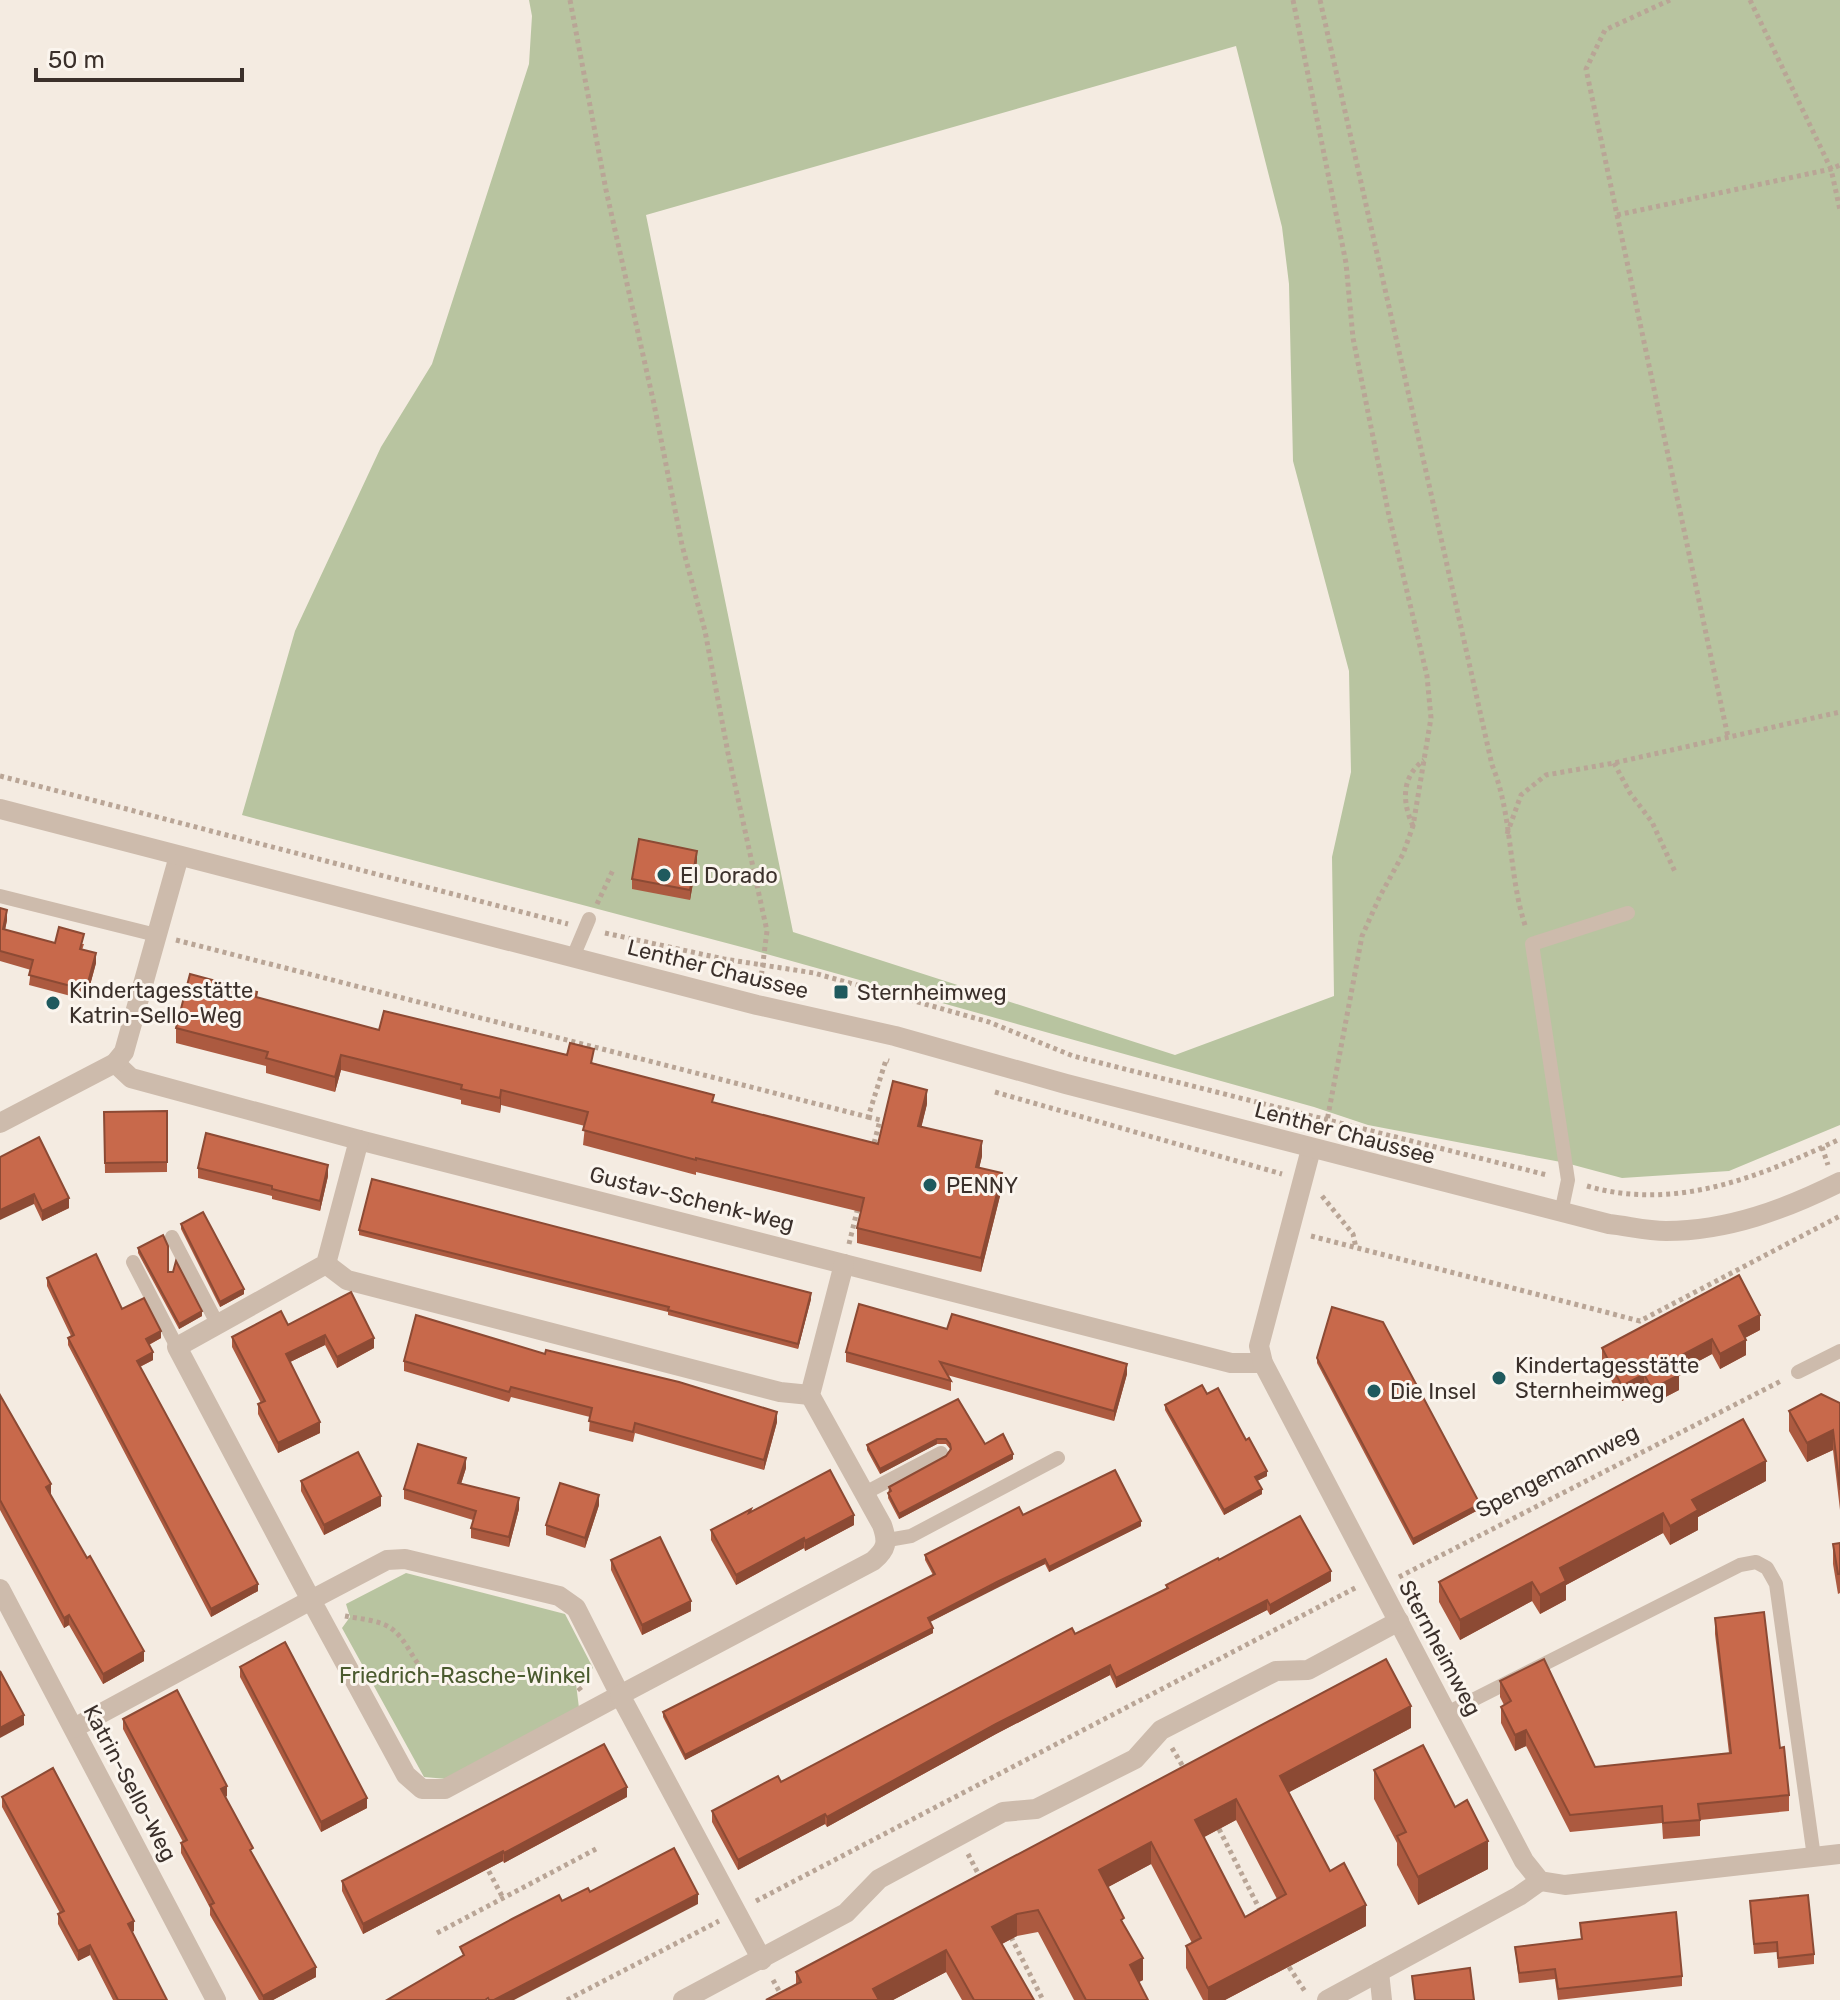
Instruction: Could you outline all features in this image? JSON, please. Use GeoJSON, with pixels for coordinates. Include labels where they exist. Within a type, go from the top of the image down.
{"type":"FeatureCollection","features":[{"type":"Feature","properties":{"kind":"street","name":"Lenther Chaussee"},"geometry":{"type":"LineString","coordinates":[[0,809],[757,1005],[895,1036],[1311,1149],[1609,1224],[1666,1231],[1725,1224],[1761,1216],[1838,1188]]}},
{"type":"Feature","properties":{"kind":"street"},"geometry":{"type":"LineString","coordinates":[[0,1123],[115,1063],[124,1052],[179,856]]}},
{"type":"Feature","properties":{"kind":"street","name":"Gustav-Schenk-Weg"},"geometry":{"type":"LineString","coordinates":[[115,1063],[131,1078],[359,1140],[1231,1363],[1263,1363]]}},
{"type":"Feature","properties":{"kind":"street"},"geometry":{"type":"LineString","coordinates":[[359,1140],[326,1264],[177,1347],[406,1775],[422,1789],[445,1789],[873,1561],[883,1552],[888,1540],[810,1395],[844,1264]]}},
{"type":"Feature","properties":{"kind":"street"},"geometry":{"type":"LineString","coordinates":[[1263,1363],[1259,1346],[1311,1149]]}},
{"type":"Feature","properties":{"kind":"street"},"geometry":{"type":"LineString","coordinates":[[326,1264],[347,1280],[780,1392],[810,1395]]}},
{"type":"Feature","properties":{"kind":"street","name":"Sternheimweg"},"geometry":{"type":"LineString","coordinates":[[1263,1363],[1524,1861],[1540,1881]]}},
{"type":"Feature","properties":{"kind":"street"},"geometry":{"type":"LineString","coordinates":[[74,1728],[387,1560],[405,1559],[559,1596],[576,1608],[762,1960]]}},
{"type":"Feature","properties":{"kind":"street","name":"Katrin-Sello-Weg"},"geometry":{"type":"LineString","coordinates":[[0,1589],[216,2000]]}},
{"type":"Feature","properties":{"kind":"street"},"geometry":{"type":"LineString","coordinates":[[683,2000],[846,1913],[879,1879],[1003,1812],[1036,1809],[1135,1759],[1161,1730],[1276,1671],[1308,1670],[1399,1621]]}},
{"type":"Feature","properties":{"kind":"street"},"geometry":{"type":"LineString","coordinates":[[1327,2000],[1519,1896],[1540,1881],[1565,1885],[1840,1854]]}},
{"type":"Feature","properties":{"kind":"street"},"geometry":{"type":"LineString","coordinates":[[1379,1972],[1382,2000]]}},
{"type":"Feature","properties":{"kind":"lane"},"geometry":{"type":"LineString","coordinates":[[0,896],[156,935]]}},
{"type":"Feature","properties":{"kind":"lane"},"geometry":{"type":"LineString","coordinates":[[1561,1213],[1568,1180],[1532,944],[1628,913]]}},
{"type":"Feature","properties":{"kind":"lane"},"geometry":{"type":"LineString","coordinates":[[573,957],[587,924]]}},
{"type":"Feature","properties":{"kind":"lane"},"geometry":{"type":"LineString","coordinates":[[172,1237],[218,1325]]}},
{"type":"Feature","properties":{"kind":"lane"},"geometry":{"type":"LineString","coordinates":[[133,1262],[177,1347]]}},
{"type":"Feature","properties":{"kind":"lane"},"geometry":{"type":"LineString","coordinates":[[1798,1372],[1840,1351]]}},
{"type":"Feature","properties":{"kind":"lane"},"geometry":{"type":"LineString","coordinates":[[865,1493],[941,1453]]}},
{"type":"Feature","properties":{"kind":"lane"},"geometry":{"type":"LineString","coordinates":[[888,1540],[911,1536],[1058,1458]]}},
{"type":"Feature","properties":{"kind":"lane"},"geometry":{"type":"LineString","coordinates":[[1447,1713],[1740,1565],[1756,1562],[1767,1568],[1776,1584],[1814,1857]]}},
{"type":"Feature","properties":{"kind":"path"},"geometry":{"type":"LineString","coordinates":[[570,0],[606,190],[682,545],[705,631],[767,931],[757,1005]]}},
{"type":"Feature","properties":{"kind":"path"},"geometry":{"type":"LineString","coordinates":[[1293,0],[1346,263],[1353,338],[1388,511],[1427,676],[1431,718],[1413,826],[1403,854],[1362,936],[1328,1119],[1311,1149]]}},
{"type":"Feature","properties":{"kind":"path"},"geometry":{"type":"LineString","coordinates":[[1320,0],[1488,749],[1499,783],[1524,923],[1532,944]]}},
{"type":"Feature","properties":{"kind":"path"},"geometry":{"type":"LineString","coordinates":[[1670,0],[1605,30],[1586,69],[1728,737]]}},
{"type":"Feature","properties":{"kind":"path"},"geometry":{"type":"LineString","coordinates":[[1750,0],[1831,169],[1840,210]]}},
{"type":"Feature","properties":{"kind":"path"},"geometry":{"type":"LineString","coordinates":[[1617,215],[1840,165]]}},
{"type":"Feature","properties":{"kind":"path"},"geometry":{"type":"LineString","coordinates":[[1507,835],[1521,795],[1546,775],[1614,763],[1840,712]]}},
{"type":"Feature","properties":{"kind":"path"},"geometry":{"type":"LineString","coordinates":[[1413,826],[1408,815],[1407,779],[1415,766],[1424,760]]}},
{"type":"Feature","properties":{"kind":"path"},"geometry":{"type":"LineString","coordinates":[[1614,763],[1630,793],[1652,822],[1676,874]]}},
{"type":"Feature","properties":{"kind":"path"},"geometry":{"type":"LineString","coordinates":[[0,776],[724,959],[814,973],[905,996],[989,1022],[1073,1056],[1610,1193],[1657,1195],[1739,1182],[1785,1166],[1840,1139]]}},
{"type":"Feature","properties":{"kind":"path"},"geometry":{"type":"LineString","coordinates":[[587,924],[613,870]]}},
{"type":"Feature","properties":{"kind":"path"},"geometry":{"type":"LineString","coordinates":[[156,935],[880,1120],[872,1149]]}},
{"type":"Feature","properties":{"kind":"path"},"geometry":{"type":"LineString","coordinates":[[868,1117],[886,1060],[900,1064]]}},
{"type":"Feature","properties":{"kind":"path"},"geometry":{"type":"LineString","coordinates":[[986,1089],[1277,1171],[1323,1196],[1353,1234],[1356,1248]]}},
{"type":"Feature","properties":{"kind":"path"},"geometry":{"type":"LineString","coordinates":[[844,1264],[858,1206]]}},
{"type":"Feature","properties":{"kind":"path"},"geometry":{"type":"LineString","coordinates":[[1291,1231],[1640,1321],[1840,1216]]}},
{"type":"Feature","properties":{"kind":"path","name":"Spengemannweg"},"geometry":{"type":"LineString","coordinates":[[567,2000],[1378,1582],[1798,1372]]}},
{"type":"Feature","properties":{"kind":"path"},"geometry":{"type":"LineString","coordinates":[[350,1617],[392,1630],[425,1672],[442,1681],[461,1683],[532,1673],[564,1678],[576,1684]]}},
{"type":"Feature","properties":{"kind":"path"},"geometry":{"type":"LineString","coordinates":[[1161,1730],[1193,1782]]}},
{"type":"Feature","properties":{"kind":"path"},"geometry":{"type":"LineString","coordinates":[[1219,1829],[1268,1926]]}},
{"type":"Feature","properties":{"kind":"path"},"geometry":{"type":"LineString","coordinates":[[958,1836],[988,1892]]}},
{"type":"Feature","properties":{"kind":"path"},"geometry":{"type":"LineString","coordinates":[[437,1933],[596,1849]]}},
{"type":"Feature","properties":{"kind":"path"},"geometry":{"type":"LineString","coordinates":[[481,1857],[503,1898]]}},
{"type":"Feature","properties":{"kind":"path"},"geometry":{"type":"LineString","coordinates":[[1011,1937],[1043,2000]]}},
{"type":"Feature","properties":{"kind":"path"},"geometry":{"type":"LineString","coordinates":[[1289,1967],[1310,2000]]}},
{"type":"Feature","properties":{"kind":"green space"},"geometry":{"type":"Polygon","coordinates":[[[529,0],[1840,0],[1840,1125],[1729,1171],[1622,1178],[1566,1163],[1368,1125],[1314,1107],[749,949],[242,815],[295,631],[381,447],[432,364],[529,64],[532,16],[529,0]],[[1236,46],[646,215],[793,932],[1175,1055],[1334,996],[1332,857],[1351,772],[1349,671],[1293,461],[1289,284],[1282,227],[1236,46]]]}},
{"type":"Feature","properties":{"kind":"green space","name":"Friedrich-Rasche-Winkel"},"geometry":{"type":"Polygon","coordinates":[[[406,1573],[565,1614],[593,1668],[576,1684],[579,1708],[447,1779],[424,1777],[342,1628],[350,1617],[346,1604],[406,1573]]]}},
{"type":"Feature","properties":{"kind":"building","name":"El Dorado"},"geometry":{"type":"Polygon","coordinates":[[[639,839],[697,851],[690,890],[632,879],[639,839]]]}},
{"type":"Feature","properties":{"kind":"building"},"geometry":{"type":"Polygon","coordinates":[[[0,908],[7,910],[3,929],[55,943],[59,927],[84,934],[80,949],[96,953],[86,990],[29,975],[33,960],[0,951],[0,908]]]}},
{"type":"Feature","properties":{"kind":"building"},"geometry":{"type":"Polygon","coordinates":[[[190,974],[257,992],[256,997],[379,1030],[384,1011],[567,1055],[570,1043],[594,1049],[591,1063],[714,1095],[712,1102],[878,1144],[893,1081],[927,1090],[918,1126],[982,1141],[976,1167],[1002,1173],[981,1258],[857,1228],[864,1198],[696,1160],[583,1130],[588,1112],[501,1090],[500,1098],[461,1089],[462,1085],[341,1055],[335,1077],[266,1058],[268,1052],[176,1028],[190,974]]]}},
{"type":"Feature","properties":{"kind":"building"},"geometry":{"type":"Polygon","coordinates":[[[167,1111],[167,1162],[105,1163],[104,1112],[167,1111]]]}},
{"type":"Feature","properties":{"kind":"building"},"geometry":{"type":"Polygon","coordinates":[[[206,1133],[328,1165],[320,1201],[198,1168],[206,1133]]]}},
{"type":"Feature","properties":{"kind":"building"},"geometry":{"type":"Polygon","coordinates":[[[39,1137],[69,1198],[42,1211],[34,1194],[0,1210],[0,1157],[39,1137]]]}},
{"type":"Feature","properties":{"kind":"building"},"geometry":{"type":"Polygon","coordinates":[[[372,1179],[811,1293],[798,1344],[668,1310],[669,1307],[359,1230],[372,1179]]]}},
{"type":"Feature","properties":{"kind":"building"},"geometry":{"type":"Polygon","coordinates":[[[203,1212],[244,1289],[220,1302],[181,1224],[203,1212]]]}},
{"type":"Feature","properties":{"kind":"building"},"geometry":{"type":"Polygon","coordinates":[[[163,1235],[168,1246],[168,1272],[173,1272],[176,1261],[202,1311],[179,1324],[138,1248],[163,1235]]]}},
{"type":"Feature","properties":{"kind":"building"},"geometry":{"type":"Polygon","coordinates":[[[96,1254],[122,1309],[144,1298],[161,1331],[146,1339],[153,1352],[137,1361],[258,1584],[211,1609],[68,1338],[74,1335],[47,1278],[96,1254]]]}},
{"type":"Feature","properties":{"kind":"building"},"geometry":{"type":"Polygon","coordinates":[[[1739,1275],[1760,1315],[1739,1326],[1746,1340],[1720,1354],[1712,1339],[1671,1361],[1679,1375],[1652,1389],[1644,1374],[1622,1386],[1602,1348],[1739,1275]]]}},
{"type":"Feature","properties":{"kind":"building"},"geometry":{"type":"Polygon","coordinates":[[[351,1292],[374,1338],[337,1357],[325,1335],[286,1354],[320,1422],[278,1443],[258,1404],[265,1401],[232,1337],[281,1311],[288,1325],[351,1292]]]}},
{"type":"Feature","properties":{"kind":"building"},"geometry":{"type":"Polygon","coordinates":[[[859,1304],[947,1329],[952,1314],[1127,1364],[1114,1411],[940,1362],[951,1381],[846,1352],[859,1304]]]}},
{"type":"Feature","properties":{"kind":"building"},"geometry":{"type":"Polygon","coordinates":[[[1332,1307],[1383,1322],[1480,1504],[1413,1539],[1317,1358],[1332,1307]]]}},
{"type":"Feature","properties":{"kind":"building"},"geometry":{"type":"Polygon","coordinates":[[[416,1315],[545,1354],[546,1350],[679,1382],[777,1412],[764,1460],[635,1423],[633,1432],[589,1421],[592,1408],[511,1387],[509,1392],[404,1361],[416,1315]]]}},
{"type":"Feature","properties":{"kind":"building"},"geometry":{"type":"Polygon","coordinates":[[[1202,1385],[1207,1394],[1218,1388],[1267,1471],[1255,1477],[1262,1489],[1224,1510],[1165,1405],[1202,1385]]]}},
{"type":"Feature","properties":{"kind":"building"},"geometry":{"type":"Polygon","coordinates":[[[1821,1394],[1840,1403],[1840,1490],[1833,1430],[1807,1443],[1789,1411],[1821,1394]]]}},
{"type":"Feature","properties":{"kind":"building"},"geometry":{"type":"Polygon","coordinates":[[[0,1395],[51,1484],[46,1487],[144,1651],[103,1674],[69,1615],[64,1618],[0,1500],[0,1395]]]}},
{"type":"Feature","properties":{"kind":"building"},"geometry":{"type":"Polygon","coordinates":[[[958,1399],[985,1444],[1003,1434],[1013,1454],[899,1514],[888,1493],[891,1491],[889,1487],[946,1456],[951,1449],[950,1444],[946,1439],[937,1439],[880,1469],[867,1445],[958,1399]]]}},
{"type":"Feature","properties":{"kind":"building"},"geometry":{"type":"Polygon","coordinates":[[[1743,1419],[1766,1461],[1692,1500],[1698,1510],[1670,1526],[1663,1513],[1560,1568],[1566,1581],[1540,1595],[1532,1582],[1460,1620],[1439,1582],[1743,1419]]]}},
{"type":"Feature","properties":{"kind":"building"},"geometry":{"type":"Polygon","coordinates":[[[418,1444],[466,1458],[458,1483],[519,1498],[509,1537],[471,1528],[476,1511],[404,1489],[418,1444]]]}},
{"type":"Feature","properties":{"kind":"building"},"geometry":{"type":"Polygon","coordinates":[[[358,1452],[381,1496],[324,1525],[301,1481],[358,1452]]]}},
{"type":"Feature","properties":{"kind":"building"},"geometry":{"type":"Polygon","coordinates":[[[830,1470],[854,1515],[736,1575],[711,1530],[830,1470]]]}},
{"type":"Feature","properties":{"kind":"building"},"geometry":{"type":"Polygon","coordinates":[[[1115,1470],[1141,1521],[1049,1567],[1045,1559],[997,1582],[928,1618],[933,1628],[685,1755],[663,1712],[935,1574],[925,1555],[1019,1507],[1023,1515],[1115,1470]]]}},
{"type":"Feature","properties":{"kind":"building"},"geometry":{"type":"Polygon","coordinates":[[[560,1483],[599,1495],[585,1538],[546,1525],[560,1483]]]}},
{"type":"Feature","properties":{"kind":"building"},"geometry":{"type":"Polygon","coordinates":[[[1300,1516],[1331,1571],[1270,1605],[1267,1600],[1116,1678],[1110,1665],[827,1817],[825,1814],[738,1860],[712,1811],[778,1776],[781,1782],[1072,1628],[1075,1634],[1168,1588],[1166,1585],[1300,1516]]]}},
{"type":"Feature","properties":{"kind":"building"},"geometry":{"type":"Polygon","coordinates":[[[660,1537],[691,1601],[642,1625],[611,1560],[660,1537]]]}},
{"type":"Feature","properties":{"kind":"building"},"geometry":{"type":"Polygon","coordinates":[[[1840,1543],[1840,1574],[1838,1574],[1833,1544],[1840,1543]]]}},
{"type":"Feature","properties":{"kind":"building"},"geometry":{"type":"Polygon","coordinates":[[[1764,1612],[1780,1748],[1784,1747],[1789,1795],[1698,1804],[1700,1820],[1663,1823],[1662,1806],[1570,1815],[1526,1730],[1515,1735],[1501,1707],[1511,1701],[1500,1681],[1544,1659],[1595,1767],[1731,1753],[1715,1618],[1764,1612]]]}},
{"type":"Feature","properties":{"kind":"building"},"geometry":{"type":"Polygon","coordinates":[[[285,1642],[367,1798],[321,1822],[240,1667],[285,1642]]]}},
{"type":"Feature","properties":{"kind":"building"},"geometry":{"type":"Polygon","coordinates":[[[1386,1659],[1411,1706],[1280,1776],[1330,1871],[1344,1863],[1366,1905],[1208,1988],[1186,1946],[1201,1938],[1151,1842],[1099,1870],[1124,1918],[1121,1920],[1143,1958],[1130,1965],[1148,2000],[1086,2000],[1038,1910],[1017,1914],[992,1927],[1034,2000],[974,2000],[946,1950],[873,1989],[879,2000],[766,2000],[801,1982],[796,1972],[1386,1659]],[[1236,1799],[1195,1820],[1245,1917],[1286,1894],[1236,1799]]]}},
{"type":"Feature","properties":{"kind":"building"},"geometry":{"type":"Polygon","coordinates":[[[0,1671],[24,1715],[0,1728],[0,1671]]]}},
{"type":"Feature","properties":{"kind":"building"},"geometry":{"type":"Polygon","coordinates":[[[177,1690],[227,1786],[221,1789],[253,1848],[250,1850],[316,1967],[263,1996],[210,1905],[214,1903],[181,1843],[187,1840],[123,1719],[177,1690]]]}},
{"type":"Feature","properties":{"kind":"building"},"geometry":{"type":"Polygon","coordinates":[[[604,1744],[627,1787],[363,1924],[342,1881],[604,1744]]]}},
{"type":"Feature","properties":{"kind":"building"},"geometry":{"type":"Polygon","coordinates":[[[1423,1745],[1455,1807],[1467,1800],[1488,1841],[1418,1877],[1397,1836],[1406,1832],[1374,1770],[1423,1745]]]}},
{"type":"Feature","properties":{"kind":"building"},"geometry":{"type":"Polygon","coordinates":[[[53,1768],[134,1921],[128,1924],[167,2000],[118,2000],[90,1945],[78,1951],[58,1914],[64,1911],[2,1797],[53,1768]]]}},
{"type":"Feature","properties":{"kind":"building"},"geometry":{"type":"Polygon","coordinates":[[[674,1848],[698,1894],[494,2000],[387,2000],[464,1955],[460,1947],[512,1919],[559,1895],[562,1901],[588,1888],[590,1892],[674,1848]]]}},
{"type":"Feature","properties":{"kind":"building"},"geometry":{"type":"Polygon","coordinates":[[[1808,1895],[1814,1954],[1778,1958],[1777,1942],[1754,1944],[1750,1901],[1808,1895]]]}},
{"type":"Feature","properties":{"kind":"building"},"geometry":{"type":"Polygon","coordinates":[[[1676,1912],[1682,1976],[1558,1989],[1555,1969],[1519,1973],[1515,1947],[1582,1939],[1580,1923],[1676,1912]]]}},
{"type":"Feature","properties":{"kind":"building"},"geometry":{"type":"Polygon","coordinates":[[[1470,1968],[1474,2000],[1415,2000],[1412,1976],[1470,1968]]]}},
{"type":"Feature","properties":{"kind":"place","name":"El Dorado"},"geometry":{"type":"Point","coordinates":[664,875]}},
{"type":"Feature","properties":{"kind":"place","name":"Sternheimweg"},"geometry":{"type":"Point","coordinates":[841,992]}},
{"type":"Feature","properties":{"kind":"place","name":"Kindertagesstätte Katrin-Sello-Weg"},"geometry":{"type":"Point","coordinates":[53,1003]}},
{"type":"Feature","properties":{"kind":"place","name":"PENNY"},"geometry":{"type":"Point","coordinates":[930,1185]}},
{"type":"Feature","properties":{"kind":"place","name":"Kindertagesstätte Sternheimweg"},"geometry":{"type":"Point","coordinates":[1499,1378]}},
{"type":"Feature","properties":{"kind":"place","name":"Die Insel"},"geometry":{"type":"Point","coordinates":[1374,1391]}}]}
